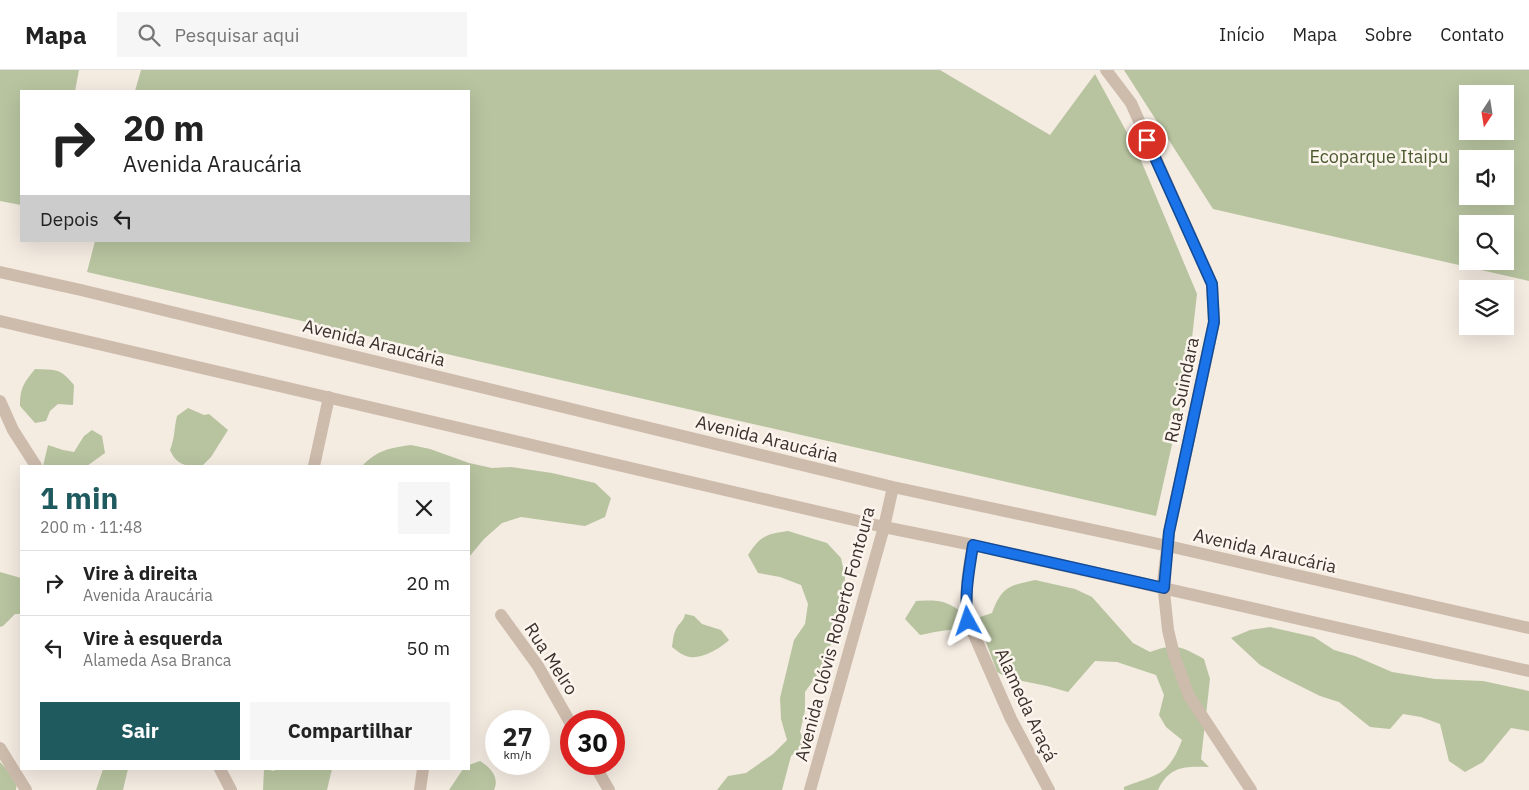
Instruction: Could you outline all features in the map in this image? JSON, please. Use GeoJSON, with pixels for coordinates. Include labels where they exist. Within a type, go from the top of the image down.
{"type":"FeatureCollection","features":[{"type":"Feature","properties":{"kind":"street","name":"Rua Suindara"},"geometry":{"type":"LineString","coordinates":[[1106,70],[1131,103],[1212,284],[1214,322],[1169,532],[1164,588],[1168,630],[1174,656],[1189,696],[1251,790]]}},
{"type":"Feature","properties":{"kind":"street","name":"Avenida Araucária"},"geometry":{"type":"LineString","coordinates":[[0,272],[893,487],[1168,546],[1529,628]]}},
{"type":"Feature","properties":{"kind":"street"},"geometry":{"type":"LineString","coordinates":[[0,324],[329,397],[884,526],[1529,671]]}},
{"type":"Feature","properties":{"kind":"street"},"geometry":{"type":"LineString","coordinates":[[314,465],[329,397]]}},
{"type":"Feature","properties":{"kind":"street"},"geometry":{"type":"LineString","coordinates":[[0,401],[13,430],[35,465]]}},
{"type":"Feature","properties":{"kind":"street","name":"Avenida Clóvis Roberto Fontoura"},"geometry":{"type":"LineString","coordinates":[[810,790],[884,526],[893,487]]}},
{"type":"Feature","properties":{"kind":"street","name":"Alameda Araçá"},"geometry":{"type":"LineString","coordinates":[[973,545],[966,585],[968,621],[1011,719],[1049,790]]}},
{"type":"Feature","properties":{"kind":"street","name":"Rua Melro"},"geometry":{"type":"LineString","coordinates":[[501,615],[538,666],[563,710]]}},
{"type":"Feature","properties":{"kind":"street"},"geometry":{"type":"LineString","coordinates":[[0,748],[26,790]]}},
{"type":"Feature","properties":{"kind":"street"},"geometry":{"type":"LineString","coordinates":[[221,770],[230,788]]}},
{"type":"Feature","properties":{"kind":"street"},"geometry":{"type":"LineString","coordinates":[[420,790],[423,770]]}},
{"type":"Feature","properties":{"kind":"street"},"geometry":{"type":"LineString","coordinates":[[600,775],[609,790]]}},
{"type":"Feature","properties":{"kind":"green space"},"geometry":{"type":"Polygon","coordinates":[[[0,70],[79,70],[75,90],[20,90],[20,205],[0,201],[0,70]]]}},
{"type":"Feature","properties":{"kind":"green space"},"geometry":{"type":"Polygon","coordinates":[[[141,70],[940,70],[1050,135],[1095,74],[1137,151],[1197,294],[1188,373],[1156,516],[87,272],[95,242],[470,242],[470,90],[135,90],[141,70]]]}},
{"type":"Feature","properties":{"kind":"green space","name":"Ecoparque Itaipu"},"geometry":{"type":"Polygon","coordinates":[[[1124,70],[1529,70],[1529,281],[1481,270],[1514,270],[1514,215],[1459,215],[1459,265],[1213,209],[1124,70]]]}},
{"type":"Feature","properties":{"kind":"green space"},"geometry":{"type":"Polygon","coordinates":[[[35,369],[58,371],[65,375],[74,385],[73,405],[58,404],[50,411],[46,421],[35,423],[20,406],[23,386],[35,369]]]}},
{"type":"Feature","properties":{"kind":"green space"},"geometry":{"type":"Polygon","coordinates":[[[188,408],[204,415],[209,414],[228,430],[211,457],[203,465],[183,464],[176,459],[170,450],[177,416],[188,408]]]}},
{"type":"Feature","properties":{"kind":"green space"},"geometry":{"type":"Polygon","coordinates":[[[92,430],[102,436],[105,453],[88,465],[43,465],[48,445],[74,452],[84,436],[92,430]]]}},
{"type":"Feature","properties":{"kind":"green space"},"geometry":{"type":"Polygon","coordinates":[[[411,445],[492,468],[511,467],[552,473],[595,483],[611,498],[605,517],[585,526],[521,517],[502,523],[484,539],[470,556],[470,465],[363,465],[373,456],[397,447],[411,445]]]}},
{"type":"Feature","properties":{"kind":"green space"},"geometry":{"type":"Polygon","coordinates":[[[788,531],[827,543],[841,558],[845,577],[844,596],[834,636],[817,675],[805,692],[805,711],[800,732],[806,744],[791,756],[782,790],[717,790],[728,776],[746,773],[773,754],[787,740],[781,719],[780,698],[794,640],[805,624],[808,604],[801,585],[780,577],[758,573],[748,555],[764,537],[788,531]]]}},
{"type":"Feature","properties":{"kind":"green space"},"geometry":{"type":"Polygon","coordinates":[[[0,572],[20,578],[20,614],[15,614],[0,627],[0,572]]]}},
{"type":"Feature","properties":{"kind":"green space"},"geometry":{"type":"Polygon","coordinates":[[[1035,580],[1075,589],[1092,597],[1133,643],[1150,652],[1166,647],[1177,647],[1204,659],[1210,679],[1201,759],[1209,767],[1179,769],[1167,776],[1158,790],[1124,790],[1124,787],[1153,776],[1166,768],[1172,761],[1182,740],[1166,727],[1159,715],[1164,695],[1156,675],[1117,662],[1095,661],[1068,692],[1008,678],[997,672],[982,631],[966,629],[920,635],[905,619],[916,601],[940,601],[957,609],[971,620],[992,613],[999,598],[1007,589],[1035,580]]]}},
{"type":"Feature","properties":{"kind":"green space"},"geometry":{"type":"Polygon","coordinates":[[[685,614],[694,616],[702,624],[721,630],[729,640],[706,655],[685,656],[672,647],[675,631],[685,614]]]}},
{"type":"Feature","properties":{"kind":"green space"},"geometry":{"type":"Polygon","coordinates":[[[1270,627],[1314,637],[1334,650],[1355,656],[1392,672],[1435,679],[1483,681],[1529,691],[1529,731],[1511,728],[1483,762],[1465,772],[1449,761],[1440,724],[1421,717],[1403,714],[1390,729],[1370,727],[1339,702],[1320,696],[1260,665],[1231,638],[1250,630],[1270,627]]]}},
{"type":"Feature","properties":{"kind":"green space"},"geometry":{"type":"Polygon","coordinates":[[[480,761],[485,765],[485,775],[494,775],[495,777],[496,785],[494,790],[449,790],[462,770],[470,770],[470,765],[480,761]]]}},
{"type":"Feature","properties":{"kind":"green space"},"geometry":{"type":"Polygon","coordinates":[[[0,762],[17,780],[16,790],[0,790],[0,762]]]}},
{"type":"Feature","properties":{"kind":"green space"},"geometry":{"type":"Polygon","coordinates":[[[103,770],[128,770],[123,790],[96,790],[103,770]]]}},
{"type":"Feature","properties":{"kind":"green space"},"geometry":{"type":"Polygon","coordinates":[[[264,770],[332,770],[327,790],[263,790],[264,770]]]}},
{"type":"Feature","properties":{"kind":"route"},"geometry":{"type":"LineString","coordinates":[[968,621],[966,585],[973,545],[1164,588],[1163,582],[1169,532],[1214,322],[1212,284],[1147,140]]}}]}
